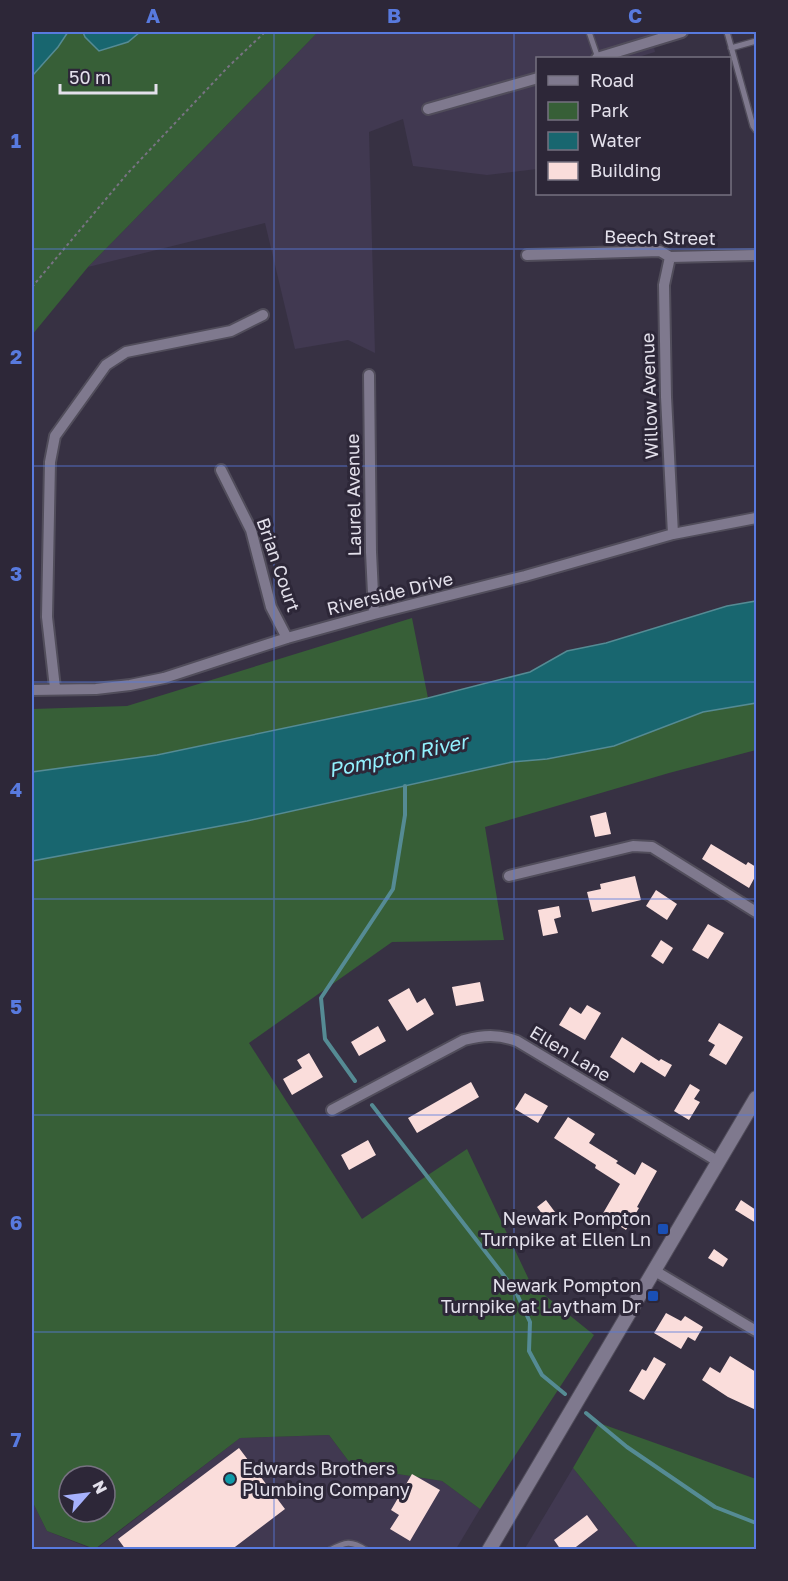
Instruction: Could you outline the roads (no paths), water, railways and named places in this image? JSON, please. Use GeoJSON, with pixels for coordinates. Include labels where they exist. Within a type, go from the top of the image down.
{"type":"FeatureCollection","features":[{"type":"Feature","properties":{"kind":"main road"},"geometry":{"type":"LineString","coordinates":[[489,1550],[756,1098]]}},
{"type":"Feature","properties":{"kind":"street"},"geometry":{"type":"LineString","coordinates":[[600,57],[682,32]]}},
{"type":"Feature","properties":{"kind":"street"},"geometry":{"type":"LineString","coordinates":[[428,109],[536,78]]}},
{"type":"Feature","properties":{"kind":"street","name":"Beech Street"},"geometry":{"type":"LineString","coordinates":[[527,255],[660,251],[670,257],[756,255]]}},
{"type":"Feature","properties":{"kind":"street","name":"Willow Avenue"},"geometry":{"type":"LineString","coordinates":[[670,257],[664,285],[666,397],[673,534]]}},
{"type":"Feature","properties":{"kind":"street"},"geometry":{"type":"LineString","coordinates":[[55,688],[47,617],[50,462],[55,436],[106,365],[126,352],[231,331],[263,315]]}},
{"type":"Feature","properties":{"kind":"street","name":"Laurel Avenue"},"geometry":{"type":"LineString","coordinates":[[369,375],[374,614]]}},
{"type":"Feature","properties":{"kind":"street","name":"Brian Court"},"geometry":{"type":"LineString","coordinates":[[221,470],[251,530],[271,607],[287,638]]}},
{"type":"Feature","properties":{"kind":"street","name":"Riverside Drive"},"geometry":{"type":"LineString","coordinates":[[32,690],[96,689],[164,678],[287,638],[374,614],[502,582],[673,534],[756,518]]}},
{"type":"Feature","properties":{"kind":"street"},"geometry":{"type":"LineString","coordinates":[[509,876],[633,846],[652,847],[756,912]]}},
{"type":"Feature","properties":{"kind":"street","name":"Ellen Lane"},"geometry":{"type":"LineString","coordinates":[[332,1110],[464,1040],[478,1036],[505,1037],[517,1041],[719,1162]]}},
{"type":"Feature","properties":{"kind":"street"},"geometry":{"type":"LineString","coordinates":[[655,1271],[756,1331]]}},
{"type":"Feature","properties":{"kind":"lane"},"geometry":{"type":"LineString","coordinates":[[589,32],[597,57]]}},
{"type":"Feature","properties":{"kind":"lane"},"geometry":{"type":"LineString","coordinates":[[727,32],[756,130]]}},
{"type":"Feature","properties":{"kind":"lane"},"geometry":{"type":"LineString","coordinates":[[731,48],[756,41]]}},
{"type":"Feature","properties":{"kind":"lane"},"geometry":{"type":"LineString","coordinates":[[330,1550],[343,1543],[356,1543],[366,1550]]}},
{"type":"Feature","properties":{"kind":"water"},"geometry":{"type":"Polygon","coordinates":[[[32,32],[68,32],[33,75],[32,123],[32,32]]]}},
{"type":"Feature","properties":{"kind":"water"},"geometry":{"type":"Polygon","coordinates":[[[83,32],[140,32],[128,42],[99,51],[83,32]]]}},
{"type":"Feature","properties":{"kind":"water","name":"Pompton River"},"geometry":{"type":"Polygon","coordinates":[[[756,601],[756,703],[703,712],[614,746],[547,759],[512,762],[247,821],[32,861],[32,772],[157,755],[428,698],[530,672],[567,651],[606,643],[727,606],[756,601]]]}},
{"type":"Feature","properties":{"kind":"waterway"},"geometry":{"type":"LineString","coordinates":[[355,1081],[325,1039],[321,998],[393,889],[405,815],[405,786]]}},
{"type":"Feature","properties":{"kind":"waterway"},"geometry":{"type":"LineString","coordinates":[[372,1105],[515,1290],[530,1322],[529,1351],[542,1375],[565,1394]]}},
{"type":"Feature","properties":{"kind":"waterway"},"geometry":{"type":"LineString","coordinates":[[586,1413],[627,1447],[715,1507],[756,1523]]}},
{"type":"Feature","properties":{"kind":"place","name":"Newark Pompton Turnpike at Ellen Ln"},"geometry":{"type":"Point","coordinates":[663,1229]}},
{"type":"Feature","properties":{"kind":"place","name":"Newark Pompton Turnpike at Laytham Dr"},"geometry":{"type":"Point","coordinates":[653,1296]}},
{"type":"Feature","properties":{"kind":"place","name":"Edwards Brothers Plumbing Company"},"geometry":{"type":"Point","coordinates":[230,1479]}}]}
